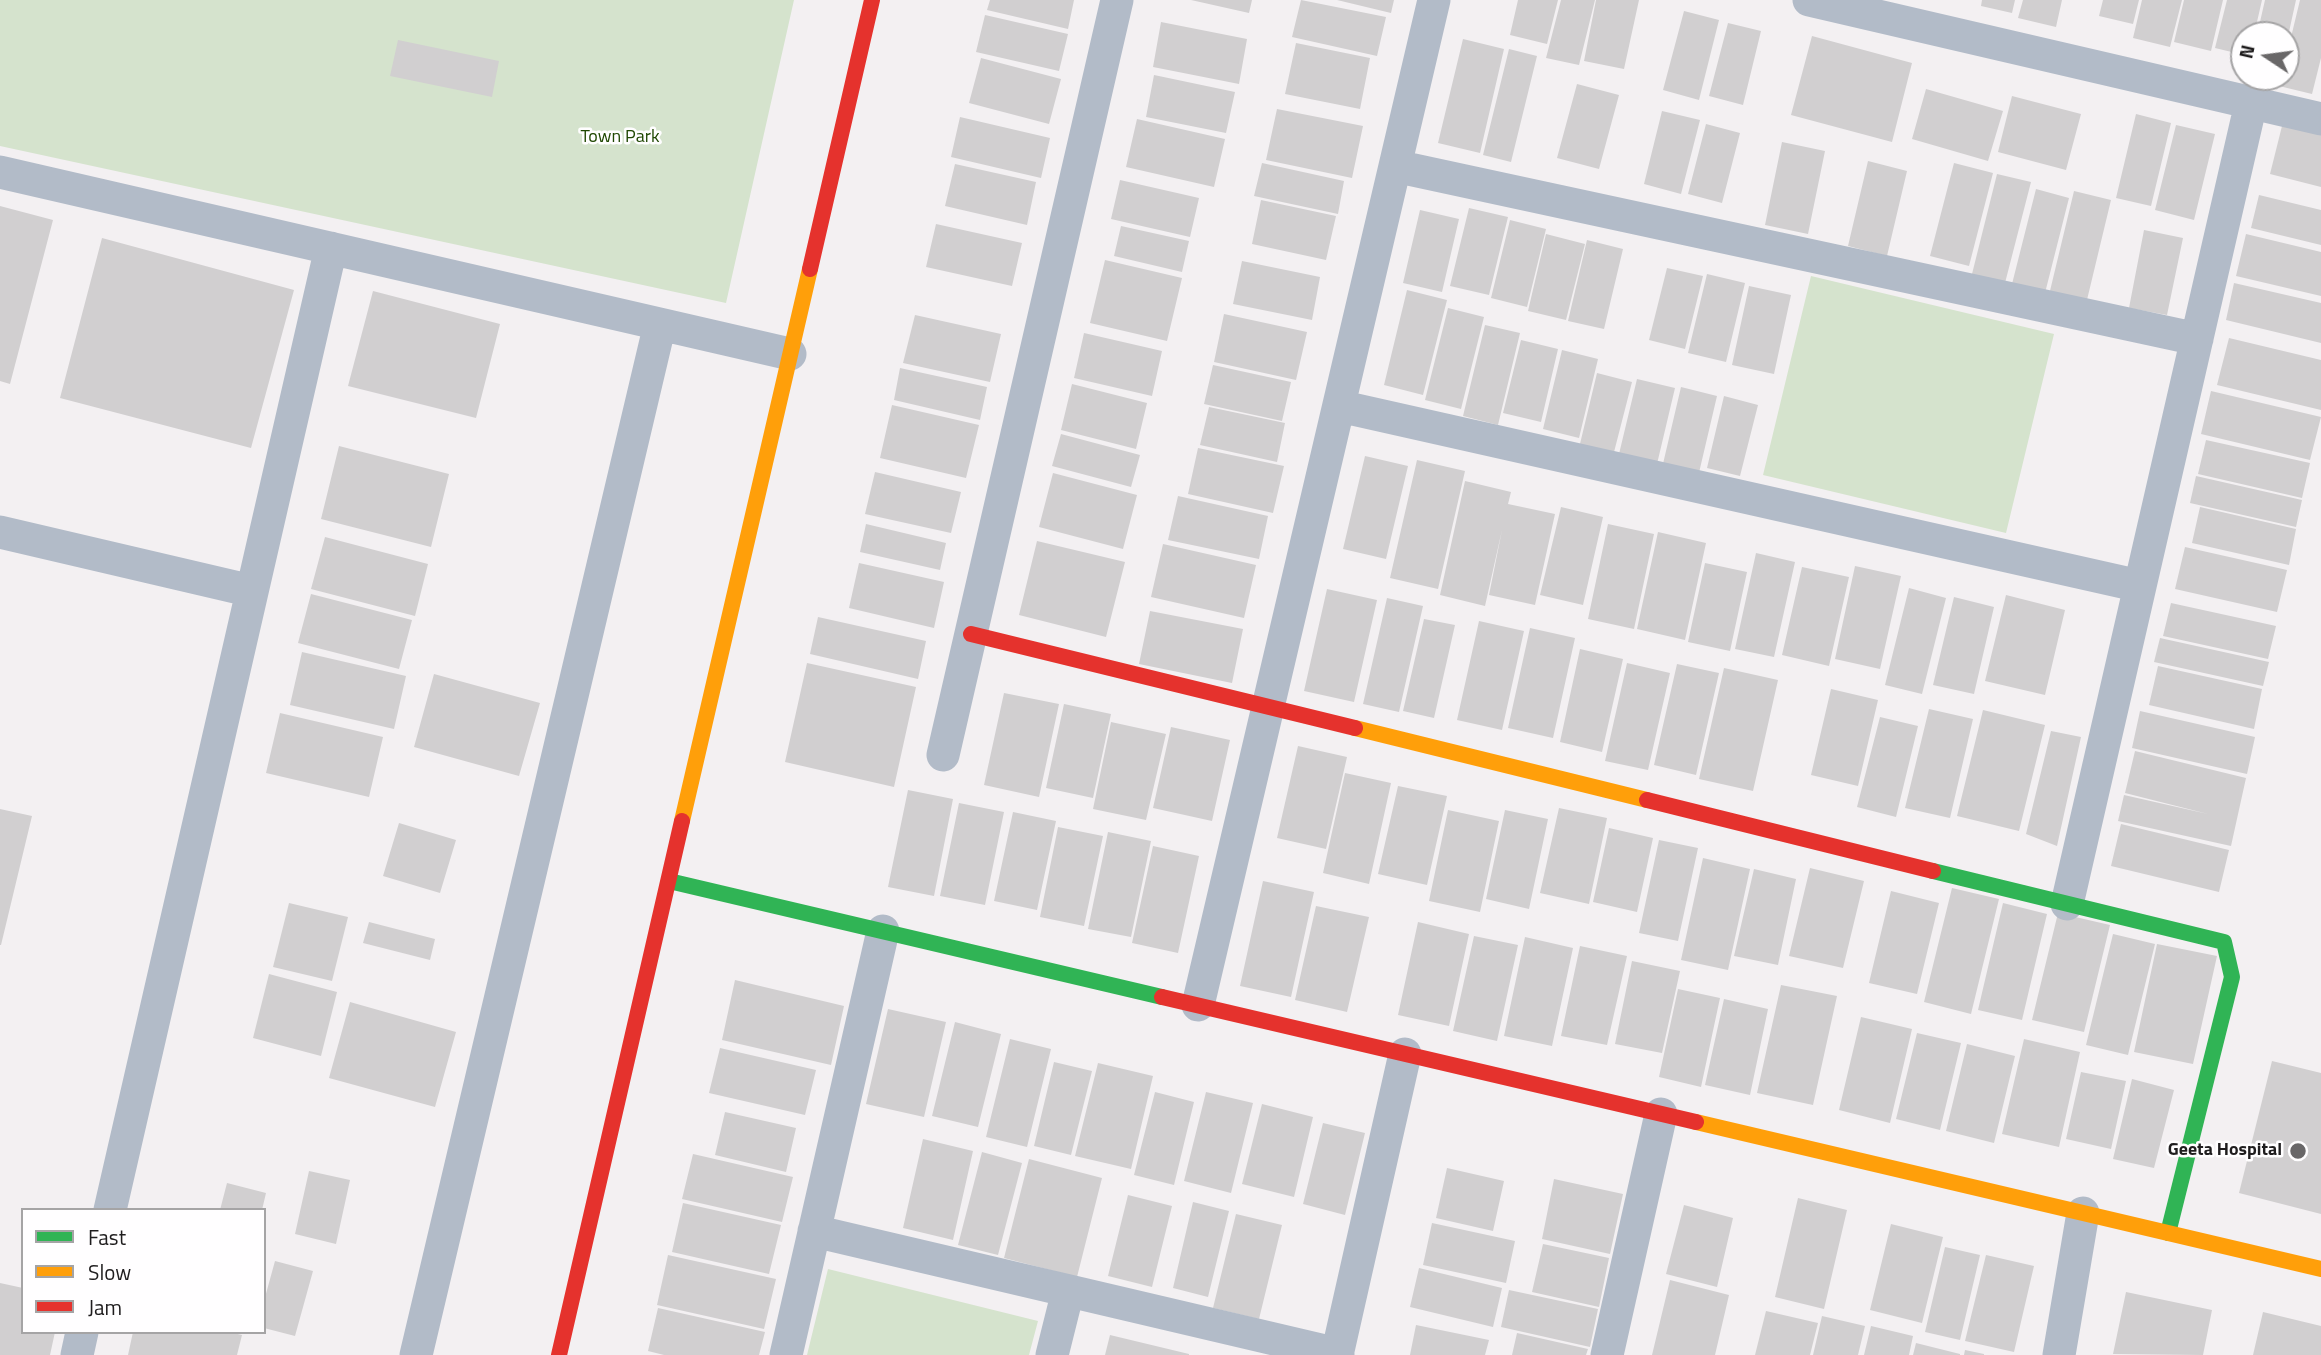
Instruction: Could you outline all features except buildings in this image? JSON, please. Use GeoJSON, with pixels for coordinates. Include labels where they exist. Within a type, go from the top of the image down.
{"type":"FeatureCollection","features":[{"type":"Feature","properties":{"kind":"street"},"geometry":{"type":"LineString","coordinates":[[559,1355],[872,0]]}},
{"type":"Feature","properties":{"kind":"street"},"geometry":{"type":"LineString","coordinates":[[943,755],[1117,0]]}},
{"type":"Feature","properties":{"kind":"street"},"geometry":{"type":"LineString","coordinates":[[1198,1005],[1434,0]]}},
{"type":"Feature","properties":{"kind":"street"},"geometry":{"type":"LineString","coordinates":[[1809,0],[2321,119]]}},
{"type":"Feature","properties":{"kind":"street"},"geometry":{"type":"LineString","coordinates":[[2067,904],[2251,103]]}},
{"type":"Feature","properties":{"kind":"street"},"geometry":{"type":"LineString","coordinates":[[1395,166],[2197,339]]}},
{"type":"Feature","properties":{"kind":"street"},"geometry":{"type":"LineString","coordinates":[[0,172],[790,354]]}},
{"type":"Feature","properties":{"kind":"street"},"geometry":{"type":"LineString","coordinates":[[110,1208],[331,248]]}},
{"type":"Feature","properties":{"kind":"street"},"geometry":{"type":"LineString","coordinates":[[415,1355],[660,324]]}},
{"type":"Feature","properties":{"kind":"street"},"geometry":{"type":"LineString","coordinates":[[1339,406],[2140,586]]}},
{"type":"Feature","properties":{"kind":"street"},"geometry":{"type":"LineString","coordinates":[[0,532],[252,591]]}},
{"type":"Feature","properties":{"kind":"street"},"geometry":{"type":"LineString","coordinates":[[971,635],[2224,942],[2232,977],[2168,1233]]}},
{"type":"Feature","properties":{"kind":"street"},"geometry":{"type":"LineString","coordinates":[[669,881],[2321,1269]]}},
{"type":"Feature","properties":{"kind":"street"},"geometry":{"type":"LineString","coordinates":[[786,1355],[883,931]]}},
{"type":"Feature","properties":{"kind":"street"},"geometry":{"type":"LineString","coordinates":[[814,1231],[1338,1354],[1405,1054]]}},
{"type":"Feature","properties":{"kind":"street"},"geometry":{"type":"LineString","coordinates":[[1607,1355],[1661,1114]]}},
{"type":"Feature","properties":{"kind":"street"},"geometry":{"type":"LineString","coordinates":[[2059,1355],[2083,1213]]}},
{"type":"Feature","properties":{"kind":"street"},"geometry":{"type":"LineString","coordinates":[[1052,1355],[1068,1290]]}},
{"type":"Feature","properties":{"kind":"street"},"geometry":{"type":"LineString","coordinates":[[77,1355],[82,1334]]}},
{"type":"Feature","properties":{"kind":"green space","name":"Town Park"},"geometry":{"type":"Polygon","coordinates":[[[0,0],[794,0],[726,303],[0,146],[0,0]]]}},
{"type":"Feature","properties":{"kind":"green space"},"geometry":{"type":"Polygon","coordinates":[[[1811,276],[2054,334],[2006,533],[1763,475],[1811,276]]]}},
{"type":"Feature","properties":{"kind":"green space"},"geometry":{"type":"Polygon","coordinates":[[[828,1269],[1038,1321],[1029,1355],[807,1355],[828,1269]]]}},
{"type":"Feature","properties":{"kind":"traffic: fast"},"geometry":{"type":"LineString","coordinates":[[1933,871],[2224,942],[2232,977],[2168,1233]]}},
{"type":"Feature","properties":{"kind":"traffic: fast"},"geometry":{"type":"LineString","coordinates":[[669,881],[1162,997]]}},
{"type":"Feature","properties":{"kind":"traffic: slow"},"geometry":{"type":"LineString","coordinates":[[682,821],[810,269]]}},
{"type":"Feature","properties":{"kind":"traffic: slow"},"geometry":{"type":"LineString","coordinates":[[1355,728],[1647,800]]}},
{"type":"Feature","properties":{"kind":"traffic: slow"},"geometry":{"type":"LineString","coordinates":[[1696,1122],[2321,1269]]}},
{"type":"Feature","properties":{"kind":"traffic: jam"},"geometry":{"type":"LineString","coordinates":[[810,269],[872,0]]}},
{"type":"Feature","properties":{"kind":"traffic: jam"},"geometry":{"type":"LineString","coordinates":[[971,634],[1355,728]]}},
{"type":"Feature","properties":{"kind":"traffic: jam"},"geometry":{"type":"LineString","coordinates":[[1647,800],[1933,871]]}},
{"type":"Feature","properties":{"kind":"traffic: jam"},"geometry":{"type":"LineString","coordinates":[[559,1355],[682,821]]}},
{"type":"Feature","properties":{"kind":"traffic: jam"},"geometry":{"type":"LineString","coordinates":[[1162,997],[1696,1122]]}},
{"type":"Feature","properties":{"kind":"place","name":"Geeta Hospital"},"geometry":{"type":"Point","coordinates":[2298,1151]}}]}
